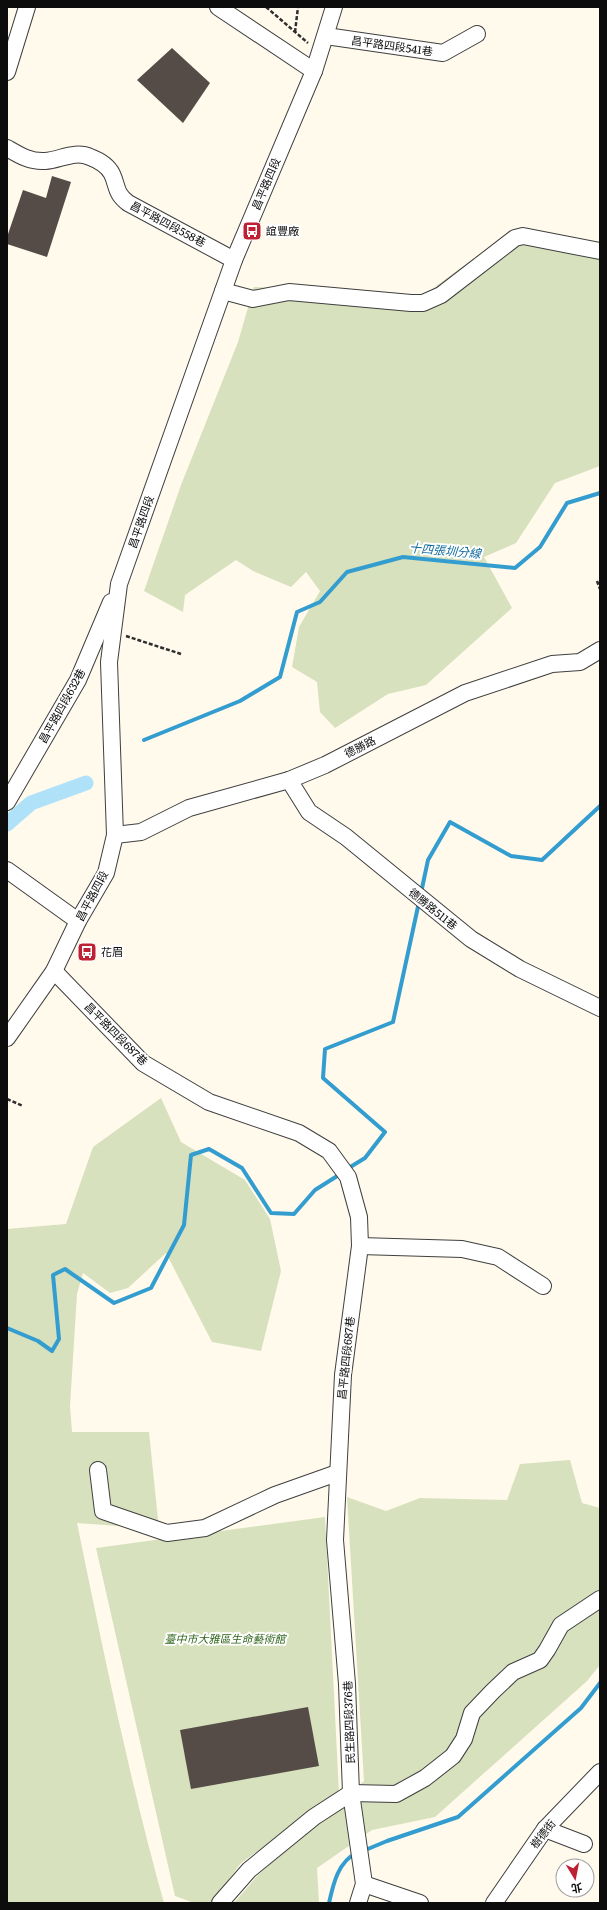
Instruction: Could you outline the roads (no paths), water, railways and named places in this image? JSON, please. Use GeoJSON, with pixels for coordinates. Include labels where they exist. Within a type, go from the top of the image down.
{"type":"FeatureCollection","features":[{"type":"Feature","properties":{"kind":"street"},"geometry":{"type":"LineString","coordinates":[[7,72],[27,7]]}},
{"type":"Feature","properties":{"kind":"street"},"geometry":{"type":"LineString","coordinates":[[218,7],[314,71]]}},
{"type":"Feature","properties":{"kind":"street","name":"昌平路四段"},"geometry":{"type":"LineString","coordinates":[[7,1038],[54,971],[78,921],[106,873],[115,835],[109,662],[119,584],[234,260],[314,71],[334,7]]}},
{"type":"Feature","properties":{"kind":"street","name":"昌平路四段541巷"},"geometry":{"type":"LineString","coordinates":[[326,36],[443,53],[477,34]]}},
{"type":"Feature","properties":{"kind":"street","name":"昌平路四段558巷"},"geometry":{"type":"LineString","coordinates":[[7,148],[28,160],[44,161],[74,154],[89,156],[104,164],[111,173],[119,196],[234,260]]}},
{"type":"Feature","properties":{"kind":"street"},"geometry":{"type":"LineString","coordinates":[[223,290],[253,299],[289,292],[423,303],[441,295],[515,238],[523,236],[600,251]]}},
{"type":"Feature","properties":{"kind":"street","name":"昌平路四段632巷"},"geometry":{"type":"LineString","coordinates":[[7,802],[78,680],[119,584]]}},
{"type":"Feature","properties":{"kind":"street","name":"德勝路"},"geometry":{"type":"LineString","coordinates":[[115,835],[141,832],[189,808],[289,780],[325,765],[465,693],[552,664],[580,662],[600,650]]}},
{"type":"Feature","properties":{"kind":"street","name":"德勝路511巷"},"geometry":{"type":"LineString","coordinates":[[289,780],[309,812],[346,837],[471,939],[520,969],[600,1008]]}},
{"type":"Feature","properties":{"kind":"street"},"geometry":{"type":"LineString","coordinates":[[7,870],[78,921]]}},
{"type":"Feature","properties":{"kind":"street","name":"昌平路四段687巷"},"geometry":{"type":"LineString","coordinates":[[54,971],[143,1063],[209,1102],[299,1133],[329,1151],[336,1158],[348,1177],[359,1217],[360,1246],[343,1375],[337,1473],[335,1540]]}},
{"type":"Feature","properties":{"kind":"street"},"geometry":{"type":"LineString","coordinates":[[360,1246],[462,1249],[498,1257],[543,1286]]}},
{"type":"Feature","properties":{"kind":"street"},"geometry":{"type":"LineString","coordinates":[[98,1470],[103,1511],[167,1533],[205,1528],[275,1495],[337,1473]]}},
{"type":"Feature","properties":{"kind":"street","name":"民生路四段376巷"},"geometry":{"type":"LineString","coordinates":[[335,1540],[347,1676],[352,1793],[364,1884],[358,1903]]}},
{"type":"Feature","properties":{"kind":"street"},"geometry":{"type":"LineString","coordinates":[[220,1903],[249,1870],[314,1817],[352,1793],[396,1794],[426,1778],[453,1756],[464,1739],[472,1713],[493,1691],[513,1672],[540,1660],[561,1625],[600,1599]]}},
{"type":"Feature","properties":{"kind":"street","name":"樹德街"},"geometry":{"type":"LineString","coordinates":[[494,1903],[545,1829],[600,1772]]}},
{"type":"Feature","properties":{"kind":"street"},"geometry":{"type":"LineString","coordinates":[[545,1829],[584,1844]]}},
{"type":"Feature","properties":{"kind":"street"},"geometry":{"type":"LineString","coordinates":[[364,1884],[420,1903]]}},
{"type":"Feature","properties":{"kind":"waterway","name":"十四張圳分線"},"geometry":{"type":"LineString","coordinates":[[144,740],[240,701],[280,677],[297,612],[320,602],[347,572],[403,557],[515,568],[540,547],[567,503],[600,493]]}},
{"type":"Feature","properties":{"kind":"waterway"},"geometry":{"type":"LineString","coordinates":[[7,824],[31,803],[86,783]]}},
{"type":"Feature","properties":{"kind":"waterway"},"geometry":{"type":"LineString","coordinates":[[421,893],[428,860],[450,822],[511,856],[542,860],[600,806]]}},
{"type":"Feature","properties":{"kind":"waterway"},"geometry":{"type":"LineString","coordinates":[[347,1169],[365,1158],[385,1132],[323,1078],[325,1049],[393,1022],[419,902]]}},
{"type":"Feature","properties":{"kind":"waterway"},"geometry":{"type":"LineString","coordinates":[[7,1328],[38,1341],[52,1351],[59,1339],[53,1275],[65,1269],[114,1303],[151,1288],[184,1225],[191,1155],[209,1149],[242,1168],[271,1213],[294,1214],[315,1190],[342,1173]]}},
{"type":"Feature","properties":{"kind":"waterway"},"geometry":{"type":"LineString","coordinates":[[363,1851],[387,1841],[458,1817],[581,1708],[600,1683]]}},
{"type":"Feature","properties":{"kind":"waterway"},"geometry":{"type":"LineString","coordinates":[[329,1903],[337,1874],[345,1862],[357,1853]]}},
{"type":"Feature","properties":{"kind":"place","name":"誼豐廠"},"geometry":{"type":"Point","coordinates":[252,231]}},
{"type":"Feature","properties":{"kind":"place","name":"花眉"},"geometry":{"type":"Point","coordinates":[87,952]}},
{"type":"Feature","properties":{"kind":"park label","name":"臺中市大雅區生命藝術館"},"geometry":{"type":"Point","coordinates":[225,1639]}}]}
